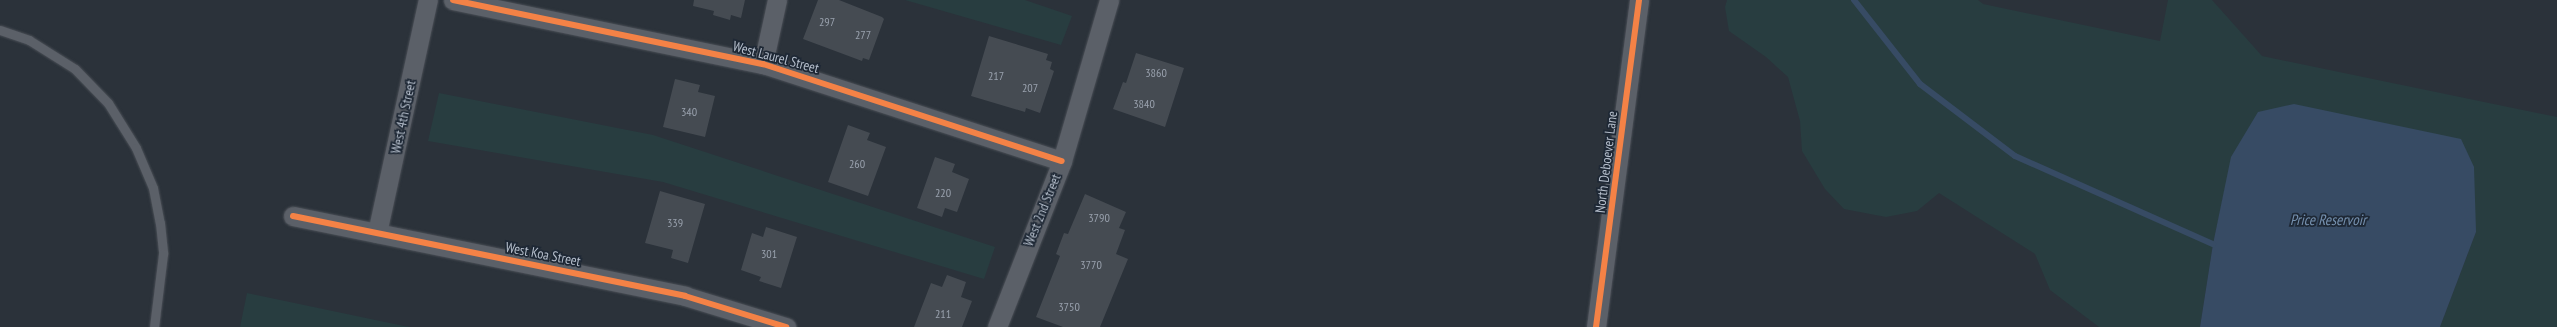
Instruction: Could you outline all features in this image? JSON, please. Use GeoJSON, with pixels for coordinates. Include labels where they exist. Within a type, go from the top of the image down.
{"type":"FeatureCollection","features":[{"type":"Feature","properties":{"kind":"street","name":"West 4th Street"},"geometry":{"type":"LineString","coordinates":[[377,234],[428,0]]}},
{"type":"Feature","properties":{"kind":"street","name":"West Laurel Street"},"geometry":{"type":"LineString","coordinates":[[453,0],[763,64],[1062,161]]}},
{"type":"Feature","properties":{"kind":"street"},"geometry":{"type":"LineString","coordinates":[[763,64],[777,0]]}},
{"type":"Feature","properties":{"kind":"street","name":"West 2nd Street"},"geometry":{"type":"LineString","coordinates":[[997,327],[1062,161],[1109,0]]}},
{"type":"Feature","properties":{"kind":"street","name":"North Deboever Lane"},"geometry":{"type":"LineString","coordinates":[[1596,327],[1639,0]]}},
{"type":"Feature","properties":{"kind":"street","name":"West Koa Street"},"geometry":{"type":"LineString","coordinates":[[293,216],[685,296],[786,327]]}},
{"type":"Feature","properties":{"kind":"lane"},"geometry":{"type":"LineString","coordinates":[[0,30],[29,40],[75,69],[108,103],[136,148],[153,188],[160,223],[163,254],[154,327]]}},
{"type":"Feature","properties":{"kind":"green space"},"geometry":{"type":"Polygon","coordinates":[[[905,0],[1025,0],[1072,16],[1061,45],[905,0]]]}},
{"type":"Feature","properties":{"kind":"green space"},"geometry":{"type":"Polygon","coordinates":[[[1727,0],[1978,0],[1983,4],[2160,41],[2168,0],[2212,0],[2262,56],[2557,117],[2557,327],[2440,327],[2476,232],[2232,157],[2213,244],[2200,327],[2099,327],[2050,290],[2035,254],[1939,193],[1917,211],[1886,217],[1844,209],[1825,189],[1802,151],[1800,121],[1788,77],[1766,57],[1729,31],[1725,7],[1727,0]]]}},
{"type":"Feature","properties":{"kind":"green space"},"geometry":{"type":"Polygon","coordinates":[[[439,93],[653,135],[995,247],[984,279],[663,182],[428,141],[439,93]]]}},
{"type":"Feature","properties":{"kind":"green space"},"geometry":{"type":"Polygon","coordinates":[[[247,293],[404,326],[411,327],[240,327],[247,293]]]}},
{"type":"Feature","properties":{"kind":"water","name":"Price Reservoir"},"geometry":{"type":"Polygon","coordinates":[[[2294,104],[2461,139],[2474,167],[2476,232],[2440,327],[2200,327],[2213,244],[2231,157],[2258,112],[2294,104]]]}},
{"type":"Feature","properties":{"kind":"building"},"geometry":{"type":"Polygon","coordinates":[[[694,0],[745,0],[741,18],[731,15],[730,20],[713,15],[714,11],[693,6],[694,0]]]}},
{"type":"Feature","properties":{"kind":"building"},"geometry":{"type":"Polygon","coordinates":[[[818,0],[839,0],[884,19],[869,60],[863,58],[862,61],[803,39],[818,0]]]}},
{"type":"Feature","properties":{"kind":"building"},"geometry":{"type":"Polygon","coordinates":[[[989,36],[1048,54],[1046,60],[1052,62],[1050,69],[1054,71],[1040,113],[1026,108],[1025,112],[971,96],[989,36]]]}},
{"type":"Feature","properties":{"kind":"building"},"geometry":{"type":"Polygon","coordinates":[[[1136,53],[1184,68],[1165,127],[1113,109],[1123,82],[1126,83],[1136,53]]]}},
{"type":"Feature","properties":{"kind":"building"},"geometry":{"type":"Polygon","coordinates":[[[675,79],[700,85],[698,92],[715,96],[705,137],[663,127],[675,79]]]}},
{"type":"Feature","properties":{"kind":"building"},"geometry":{"type":"Polygon","coordinates":[[[848,125],[870,133],[867,140],[886,147],[868,196],[828,182],[848,125]]]}},
{"type":"Feature","properties":{"kind":"building"},"geometry":{"type":"Polygon","coordinates":[[[935,157],[955,164],[952,172],[969,179],[957,212],[945,208],[942,217],[917,208],[935,157]]]}},
{"type":"Feature","properties":{"kind":"building"},"geometry":{"type":"Polygon","coordinates":[[[660,191],[705,204],[688,263],[671,258],[673,250],[645,243],[660,191]]]}},
{"type":"Feature","properties":{"kind":"building"},"geometry":{"type":"Polygon","coordinates":[[[1085,194],[1126,212],[1119,228],[1125,230],[1116,254],[1128,259],[1100,327],[1063,327],[1036,317],[1060,256],[1056,254],[1064,233],[1068,234],[1085,194]]]}},
{"type":"Feature","properties":{"kind":"building"},"geometry":{"type":"Polygon","coordinates":[[[766,227],[797,237],[781,288],[759,281],[761,277],[741,270],[752,233],[763,237],[766,227]]]}},
{"type":"Feature","properties":{"kind":"building"},"geometry":{"type":"Polygon","coordinates":[[[947,275],[966,282],[961,297],[972,301],[962,327],[914,327],[931,283],[942,287],[947,275]]]}},
{"type":"Feature","properties":{"kind":"waterway"},"geometry":{"type":"LineString","coordinates":[[1854,0],[1920,84],[2015,156],[2213,244]]}},
{"type":"Feature","properties":{"kind":"cycle path"},"geometry":{"type":"LineString","coordinates":[[453,0],[763,64],[1062,161]]}},
{"type":"Feature","properties":{"kind":"cycle path"},"geometry":{"type":"LineString","coordinates":[[1596,327],[1639,0]]}},
{"type":"Feature","properties":{"kind":"cycle path"},"geometry":{"type":"LineString","coordinates":[[293,216],[685,296],[786,327]]}}]}
